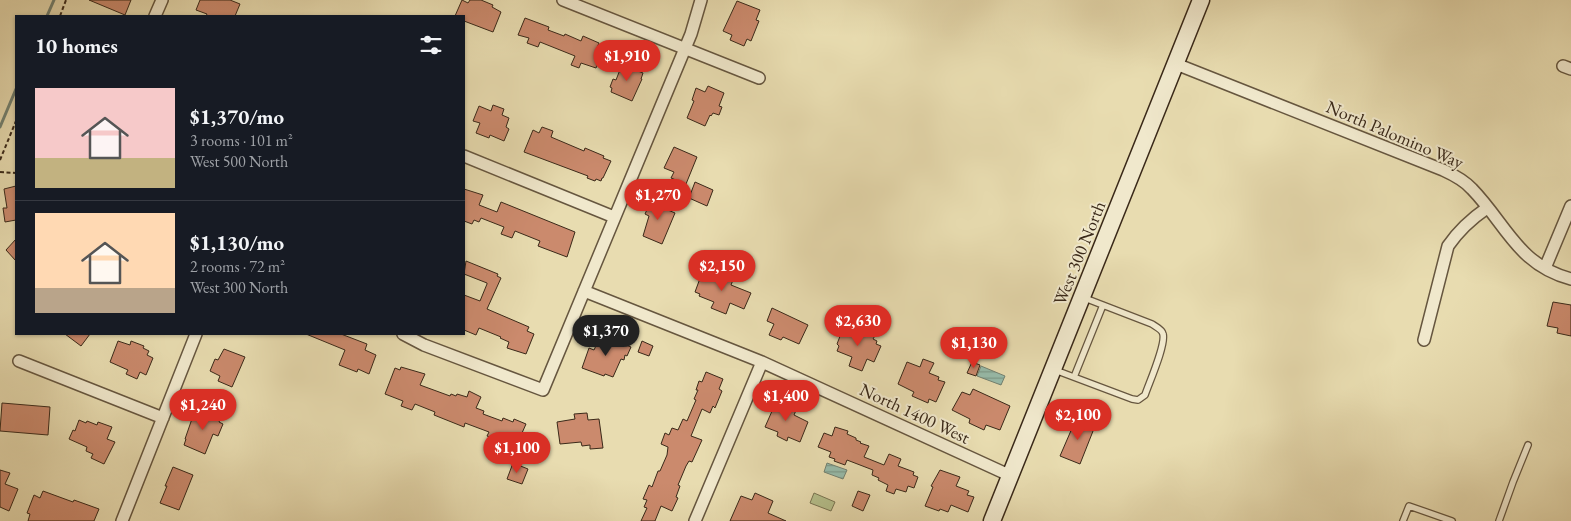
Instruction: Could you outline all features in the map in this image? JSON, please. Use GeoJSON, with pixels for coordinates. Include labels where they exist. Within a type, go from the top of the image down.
{"type":"FeatureCollection","features":[{"type":"Feature","properties":{"kind":"street"},"geometry":{"type":"LineString","coordinates":[[155,15],[162,0]]}},
{"type":"Feature","properties":{"kind":"street"},"geometry":{"type":"LineString","coordinates":[[564,0],[759,78]]}},
{"type":"Feature","properties":{"kind":"street"},"geometry":{"type":"LineString","coordinates":[[405,335],[424,345],[543,390],[685,48],[702,0]]}},
{"type":"Feature","properties":{"kind":"street","name":"West 300 North"},"geometry":{"type":"LineString","coordinates":[[992,521],[1202,0]]}},
{"type":"Feature","properties":{"kind":"street","name":"North Palomino Way"},"geometry":{"type":"LineString","coordinates":[[1176,64],[1459,178],[1472,189],[1516,245],[1527,256],[1562,277],[1571,279]]}},
{"type":"Feature","properties":{"kind":"street"},"geometry":{"type":"LineString","coordinates":[[465,156],[614,217]]}},
{"type":"Feature","properties":{"kind":"street"},"geometry":{"type":"LineString","coordinates":[[1545,268],[1571,206]]}},
{"type":"Feature","properties":{"kind":"street"},"geometry":{"type":"LineString","coordinates":[[1424,340],[1448,246],[1456,234],[1468,222],[1487,208]]}},
{"type":"Feature","properties":{"kind":"street","name":"North 1400 West"},"geometry":{"type":"LineString","coordinates":[[584,291],[762,362],[1011,476]]}},
{"type":"Feature","properties":{"kind":"street"},"geometry":{"type":"LineString","coordinates":[[122,521],[196,335]]}},
{"type":"Feature","properties":{"kind":"street"},"geometry":{"type":"LineString","coordinates":[[19,361],[163,418]]}},
{"type":"Feature","properties":{"kind":"street"},"geometry":{"type":"LineString","coordinates":[[695,521],[762,362]]}},
{"type":"Feature","properties":{"kind":"lane"},"geometry":{"type":"LineString","coordinates":[[1054,369],[1132,399],[1138,400],[1145,395],[1163,344],[1163,334],[1160,329],[1152,324],[1082,297]]}},
{"type":"Feature","properties":{"kind":"lane"},"geometry":{"type":"LineString","coordinates":[[1074,377],[1103,305]]}},
{"type":"Feature","properties":{"kind":"lane"},"geometry":{"type":"LineString","coordinates":[[1499,521],[1512,482],[1528,445]]}},
{"type":"Feature","properties":{"kind":"lane"},"geometry":{"type":"LineString","coordinates":[[1403,521],[1409,506],[1452,521]]}},
{"type":"Feature","properties":{"kind":"path"},"geometry":{"type":"LineString","coordinates":[[60,15],[66,0]]}},
{"type":"Feature","properties":{"kind":"path"},"geometry":{"type":"LineString","coordinates":[[0,160],[15,123]]}},
{"type":"Feature","properties":{"kind":"path"},"geometry":{"type":"LineString","coordinates":[[0,172],[15,173]]}},
{"type":"Feature","properties":{"kind":"green space"},"geometry":{"type":"Polygon","coordinates":[[[814,493],[835,502],[831,511],[810,503],[814,493]]]}},
{"type":"Feature","properties":{"kind":"shaded area"},"geometry":{"type":"Polygon","coordinates":[[[981,366],[1005,376],[1001,385],[977,376],[981,366]]]}},
{"type":"Feature","properties":{"kind":"shaded area"},"geometry":{"type":"Polygon","coordinates":[[[827,463],[847,470],[843,479],[824,472],[827,463]]]}},
{"type":"Feature","properties":{"kind":"building"},"geometry":{"type":"Polygon","coordinates":[[[89,0],[131,0],[125,15],[89,0]]]}},
{"type":"Feature","properties":{"kind":"building"},"geometry":{"type":"Polygon","coordinates":[[[200,0],[230,0],[240,4],[235,15],[206,15],[196,10],[200,0]]]}},
{"type":"Feature","properties":{"kind":"building"},"geometry":{"type":"Polygon","coordinates":[[[462,0],[468,3],[470,0],[481,0],[493,5],[492,7],[501,12],[493,32],[465,21],[465,15],[455,15],[462,0]]]}},
{"type":"Feature","properties":{"kind":"building"},"geometry":{"type":"Polygon","coordinates":[[[737,1],[760,10],[756,20],[759,21],[751,41],[747,39],[744,46],[730,40],[732,35],[723,31],[737,1]]]}},
{"type":"Feature","properties":{"kind":"building"},"geometry":{"type":"Polygon","coordinates":[[[525,18],[549,27],[548,30],[564,36],[565,34],[581,41],[583,36],[599,43],[597,48],[604,51],[596,68],[581,63],[579,68],[571,65],[575,56],[540,42],[538,47],[527,43],[529,38],[518,35],[525,18]]]}},
{"type":"Feature","properties":{"kind":"building"},"geometry":{"type":"Polygon","coordinates":[[[623,62],[639,68],[638,71],[643,73],[632,101],[611,92],[612,88],[610,87],[613,79],[616,80],[623,62]]]}},
{"type":"Feature","properties":{"kind":"building"},"geometry":{"type":"Polygon","coordinates":[[[708,86],[724,93],[719,106],[722,107],[719,115],[713,113],[710,115],[705,126],[687,118],[694,101],[692,100],[696,88],[705,92],[708,86]]]}},
{"type":"Feature","properties":{"kind":"building"},"geometry":{"type":"Polygon","coordinates":[[[493,105],[504,109],[502,115],[509,118],[506,127],[509,129],[504,141],[490,135],[489,138],[476,133],[480,123],[473,121],[479,106],[491,111],[493,105]]]}},
{"type":"Feature","properties":{"kind":"building"},"geometry":{"type":"Polygon","coordinates":[[[542,127],[553,131],[551,137],[584,151],[585,148],[611,161],[601,181],[587,178],[588,176],[524,152],[533,130],[539,133],[542,127]]]}},
{"type":"Feature","properties":{"kind":"building"},"geometry":{"type":"Polygon","coordinates":[[[674,147],[697,157],[686,184],[671,178],[674,172],[664,168],[674,147]]]}},
{"type":"Feature","properties":{"kind":"building"},"geometry":{"type":"Polygon","coordinates":[[[695,182],[713,190],[707,206],[689,198],[695,182]]]}},
{"type":"Feature","properties":{"kind":"building"},"geometry":{"type":"Polygon","coordinates":[[[15,186],[15,220],[5,222],[3,208],[7,208],[4,189],[15,186]]]}},
{"type":"Feature","properties":{"kind":"building"},"geometry":{"type":"Polygon","coordinates":[[[465,189],[483,195],[479,205],[497,212],[501,202],[575,232],[567,257],[538,246],[540,241],[515,231],[512,238],[501,234],[504,227],[481,218],[479,222],[474,220],[472,224],[465,221],[465,189]]]}},
{"type":"Feature","properties":{"kind":"building"},"geometry":{"type":"Polygon","coordinates":[[[657,198],[670,203],[668,210],[675,213],[662,244],[643,236],[649,216],[645,214],[650,203],[654,205],[657,198]]]}},
{"type":"Feature","properties":{"kind":"building"},"geometry":{"type":"Polygon","coordinates":[[[15,240],[15,260],[6,250],[15,240]]]}},
{"type":"Feature","properties":{"kind":"building"},"geometry":{"type":"Polygon","coordinates":[[[466,261],[498,274],[497,276],[501,278],[487,309],[529,327],[527,331],[534,334],[526,354],[507,348],[509,342],[479,328],[476,335],[465,330],[465,295],[480,301],[487,283],[465,274],[466,261]]]}},
{"type":"Feature","properties":{"kind":"building"},"geometry":{"type":"Polygon","coordinates":[[[717,272],[733,280],[731,285],[751,293],[744,309],[730,303],[726,314],[711,308],[714,302],[699,296],[700,294],[695,292],[702,273],[715,278],[717,272]]]}},
{"type":"Feature","properties":{"kind":"building"},"geometry":{"type":"Polygon","coordinates":[[[1553,302],[1571,305],[1571,336],[1557,333],[1558,328],[1547,326],[1553,302]]]}},
{"type":"Feature","properties":{"kind":"building"},"geometry":{"type":"Polygon","coordinates":[[[772,308],[808,325],[799,344],[783,337],[781,340],[769,335],[774,324],[767,321],[772,308]]]}},
{"type":"Feature","properties":{"kind":"building"},"geometry":{"type":"Polygon","coordinates":[[[844,326],[863,334],[864,329],[876,334],[873,339],[877,341],[876,344],[881,346],[874,362],[867,359],[862,371],[849,366],[852,357],[837,351],[839,346],[837,344],[844,326]]]}},
{"type":"Feature","properties":{"kind":"building"},"geometry":{"type":"Polygon","coordinates":[[[66,335],[89,335],[81,346],[66,335]]]}},
{"type":"Feature","properties":{"kind":"building"},"geometry":{"type":"Polygon","coordinates":[[[308,335],[344,335],[367,344],[365,350],[376,355],[369,374],[358,369],[357,372],[339,365],[345,350],[308,335]]]}},
{"type":"Feature","properties":{"kind":"building"},"geometry":{"type":"Polygon","coordinates":[[[600,337],[631,347],[624,360],[621,359],[613,377],[605,374],[604,376],[582,368],[589,348],[594,350],[600,337]]]}},
{"type":"Feature","properties":{"kind":"building"},"geometry":{"type":"Polygon","coordinates":[[[118,341],[130,345],[131,341],[144,346],[143,348],[149,351],[147,355],[153,358],[146,375],[140,372],[137,379],[126,374],[128,370],[110,362],[118,341]]]}},
{"type":"Feature","properties":{"kind":"building"},"geometry":{"type":"Polygon","coordinates":[[[642,341],[653,346],[649,356],[638,352],[642,341]]]}},
{"type":"Feature","properties":{"kind":"building"},"geometry":{"type":"Polygon","coordinates":[[[224,349],[245,357],[232,387],[218,381],[220,376],[210,371],[215,359],[218,360],[224,349]]]}},
{"type":"Feature","properties":{"kind":"building"},"geometry":{"type":"Polygon","coordinates":[[[923,359],[934,363],[929,373],[939,377],[938,380],[945,382],[936,402],[929,399],[928,403],[912,396],[914,392],[898,384],[907,362],[920,367],[923,359]]]}},
{"type":"Feature","properties":{"kind":"building"},"geometry":{"type":"Polygon","coordinates":[[[972,362],[980,365],[976,376],[967,373],[972,362]]]}},
{"type":"Feature","properties":{"kind":"building"},"geometry":{"type":"Polygon","coordinates":[[[401,367],[425,374],[420,385],[450,396],[451,394],[456,396],[457,394],[467,397],[469,391],[481,397],[476,408],[484,411],[483,414],[502,421],[503,418],[513,422],[514,419],[526,424],[522,433],[530,436],[521,457],[502,449],[505,443],[487,436],[489,432],[465,423],[464,427],[434,415],[435,412],[415,404],[412,410],[401,406],[403,401],[385,394],[395,368],[400,370],[401,367]]]}},
{"type":"Feature","properties":{"kind":"building"},"geometry":{"type":"Polygon","coordinates":[[[706,372],[723,379],[719,389],[722,391],[715,408],[713,406],[710,413],[702,409],[691,436],[702,440],[692,462],[689,461],[686,466],[678,485],[680,486],[676,497],[678,498],[672,511],[661,506],[655,521],[641,521],[647,508],[644,507],[647,500],[643,499],[649,485],[652,487],[667,455],[668,447],[661,444],[665,433],[669,435],[672,428],[678,430],[683,419],[687,421],[696,400],[694,399],[699,381],[702,382],[706,372]]]}},
{"type":"Feature","properties":{"kind":"building"},"geometry":{"type":"Polygon","coordinates":[[[973,389],[1010,406],[1000,430],[986,425],[984,430],[969,423],[970,419],[952,410],[962,392],[970,395],[973,389]]]}},
{"type":"Feature","properties":{"kind":"building"},"geometry":{"type":"Polygon","coordinates":[[[776,402],[782,404],[783,402],[797,408],[794,415],[808,422],[800,442],[788,437],[787,441],[777,436],[778,432],[765,427],[776,402]]]}},
{"type":"Feature","properties":{"kind":"building"},"geometry":{"type":"Polygon","coordinates":[[[2,403],[50,407],[48,435],[0,431],[2,403]]]}},
{"type":"Feature","properties":{"kind":"building"},"geometry":{"type":"Polygon","coordinates":[[[206,411],[221,417],[219,422],[223,424],[218,436],[213,434],[205,454],[184,445],[194,413],[204,417],[206,411]]]}},
{"type":"Feature","properties":{"kind":"building"},"geometry":{"type":"Polygon","coordinates":[[[587,413],[588,420],[599,419],[603,448],[590,449],[590,445],[582,446],[581,442],[560,444],[557,422],[575,419],[574,414],[587,413]]]}},
{"type":"Feature","properties":{"kind":"building"},"geometry":{"type":"Polygon","coordinates":[[[1076,419],[1095,426],[1080,464],[1060,456],[1076,419]]]}},
{"type":"Feature","properties":{"kind":"building"},"geometry":{"type":"Polygon","coordinates":[[[79,420],[97,425],[98,422],[112,427],[107,439],[115,442],[104,464],[91,458],[93,454],[86,451],[87,447],[69,439],[73,430],[75,431],[79,420]]]}},
{"type":"Feature","properties":{"kind":"building"},"geometry":{"type":"Polygon","coordinates":[[[835,427],[848,431],[847,434],[856,438],[860,443],[869,446],[864,457],[884,465],[889,454],[901,459],[898,466],[914,472],[913,475],[918,477],[914,488],[908,486],[906,492],[896,489],[894,494],[886,491],[888,485],[872,475],[873,470],[847,460],[845,465],[834,461],[835,459],[829,457],[831,452],[818,447],[824,433],[832,436],[835,427]]]}},
{"type":"Feature","properties":{"kind":"building"},"geometry":{"type":"Polygon","coordinates":[[[513,463],[528,469],[522,484],[507,479],[513,463]]]}},
{"type":"Feature","properties":{"kind":"building"},"geometry":{"type":"Polygon","coordinates":[[[173,467],[193,475],[179,510],[160,503],[173,467]]]}},
{"type":"Feature","properties":{"kind":"building"},"geometry":{"type":"Polygon","coordinates":[[[0,470],[10,473],[5,484],[18,489],[9,511],[0,507],[0,470]]]}},
{"type":"Feature","properties":{"kind":"building"},"geometry":{"type":"Polygon","coordinates":[[[940,470],[960,477],[956,486],[969,491],[967,495],[974,497],[968,512],[951,505],[948,512],[925,506],[933,487],[931,486],[940,470]]]}},
{"type":"Feature","properties":{"kind":"building"},"geometry":{"type":"Polygon","coordinates":[[[43,491],[99,509],[94,521],[28,521],[30,514],[27,513],[34,495],[40,498],[43,491]]]}},
{"type":"Feature","properties":{"kind":"building"},"geometry":{"type":"Polygon","coordinates":[[[858,491],[870,495],[863,511],[852,506],[858,491]]]}},
{"type":"Feature","properties":{"kind":"building"},"geometry":{"type":"Polygon","coordinates":[[[755,493],[773,501],[768,513],[786,521],[730,521],[741,496],[752,500],[755,493]]]}},
{"type":"Feature","properties":{"kind":"waterway"},"geometry":{"type":"LineString","coordinates":[[47,15],[54,0]]}},
{"type":"Feature","properties":{"kind":"waterway"},"geometry":{"type":"LineString","coordinates":[[0,127],[15,91]]}}]}
